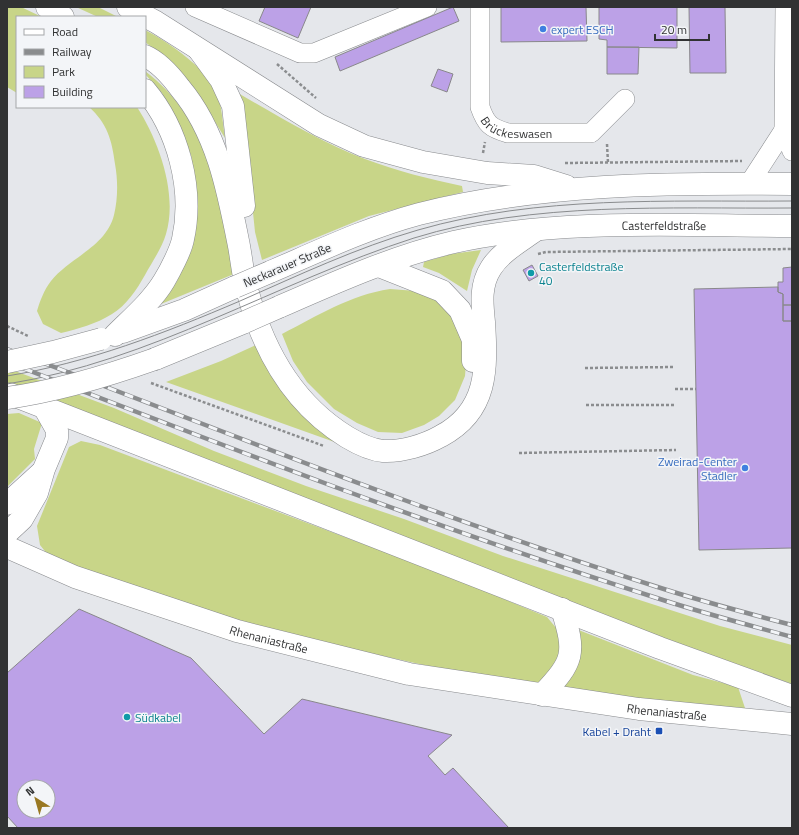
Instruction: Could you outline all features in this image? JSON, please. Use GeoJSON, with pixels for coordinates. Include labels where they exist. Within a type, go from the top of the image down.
{"type":"FeatureCollection","features":[{"type":"Feature","properties":{"kind":"main road"},"geometry":{"type":"LineString","coordinates":[[47,7],[61,16]]}},
{"type":"Feature","properties":{"kind":"main road"},"geometry":{"type":"LineString","coordinates":[[128,7],[145,16]]}},
{"type":"Feature","properties":{"kind":"main road"},"geometry":{"type":"LineString","coordinates":[[146,17],[319,125],[364,146],[423,162],[487,173],[534,176],[572,188],[792,184]]}},
{"type":"Feature","properties":{"kind":"main road"},"geometry":{"type":"LineString","coordinates":[[199,50],[221,80],[233,106],[248,236],[257,287],[274,340],[288,367],[327,409],[353,427],[376,436],[402,438],[425,430],[447,417],[464,401],[473,372],[473,340],[460,310],[442,291],[379,266]]}},
{"type":"Feature","properties":{"kind":"main road"},"geometry":{"type":"LineString","coordinates":[[146,57],[170,75],[189,99],[210,138],[225,177],[247,292],[264,342],[282,374],[304,404],[333,428],[356,442],[383,451],[413,448],[441,436],[461,421],[480,396],[487,360],[482,293],[490,269],[501,255],[536,230]]}},
{"type":"Feature","properties":{"kind":"main road"},"geometry":{"type":"LineString","coordinates":[[108,337],[142,308],[164,281],[183,240],[187,197],[178,152],[157,104],[146,91]]}},
{"type":"Feature","properties":{"kind":"main road","name":"Neckarauer Straße"},"geometry":{"type":"LineString","coordinates":[[7,362],[54,352],[108,337],[184,310],[366,231],[418,215],[504,196],[572,188]]}},
{"type":"Feature","properties":{"kind":"main road","name":"Casterfeldstraße"},"geometry":{"type":"LineString","coordinates":[[536,230],[572,227],[792,226]]}},
{"type":"Feature","properties":{"kind":"main road"},"geometry":{"type":"LineString","coordinates":[[7,398],[40,393],[112,374],[155,359],[379,266],[418,252],[454,242],[536,230]]}},
{"type":"Feature","properties":{"kind":"main road"},"geometry":{"type":"LineString","coordinates":[[7,393],[660,648],[792,696]]}},
{"type":"Feature","properties":{"kind":"main road"},"geometry":{"type":"LineString","coordinates":[[7,533],[22,519],[37,493],[44,469],[57,438],[57,430],[44,407]]}},
{"type":"Feature","properties":{"kind":"main road"},"geometry":{"type":"LineString","coordinates":[[57,438],[92,426]]}},
{"type":"Feature","properties":{"kind":"main road"},"geometry":{"type":"LineString","coordinates":[[7,504],[44,469]]}},
{"type":"Feature","properties":{"kind":"main road","name":"Rhenaniastraße"},"geometry":{"type":"LineString","coordinates":[[7,547],[75,577],[237,631],[410,674],[638,710],[792,724]]}},
{"type":"Feature","properties":{"kind":"main road"},"geometry":{"type":"LineString","coordinates":[[542,695],[560,675],[570,655],[570,636],[562,609]]}},
{"type":"Feature","properties":{"kind":"street"},"geometry":{"type":"LineString","coordinates":[[195,7],[300,53],[314,54],[427,7]]}},
{"type":"Feature","properties":{"kind":"street","name":"Brückeswasen"},"geometry":{"type":"LineString","coordinates":[[480,7],[480,107],[485,121],[496,130],[508,132],[591,133],[625,99]]}},
{"type":"Feature","properties":{"kind":"street"},"geometry":{"type":"LineString","coordinates":[[785,7],[784,130],[792,151]]}},
{"type":"Feature","properties":{"kind":"street"},"geometry":{"type":"LineString","coordinates":[[749,184],[784,130]]}},
{"type":"Feature","properties":{"kind":"path"},"geometry":{"type":"LineString","coordinates":[[480,138],[485,141],[483,158]]}},
{"type":"Feature","properties":{"kind":"path"},"geometry":{"type":"LineString","coordinates":[[559,163],[765,160]]}},
{"type":"Feature","properties":{"kind":"path"},"geometry":{"type":"LineString","coordinates":[[533,255],[546,252],[792,249]]}},
{"type":"Feature","properties":{"kind":"path"},"geometry":{"type":"LineString","coordinates":[[7,326],[35,340]]}},
{"type":"Feature","properties":{"kind":"path"},"geometry":{"type":"LineString","coordinates":[[585,368],[675,367]]}},
{"type":"Feature","properties":{"kind":"path"},"geometry":{"type":"LineString","coordinates":[[147,381],[325,447]]}},
{"type":"Feature","properties":{"kind":"path"},"geometry":{"type":"LineString","coordinates":[[675,389],[696,389]]}},
{"type":"Feature","properties":{"kind":"path"},"geometry":{"type":"LineString","coordinates":[[586,405],[675,405]]}},
{"type":"Feature","properties":{"kind":"path"},"geometry":{"type":"LineString","coordinates":[[519,453],[676,450]]}},
{"type":"Feature","properties":{"kind":"green space"},"geometry":{"type":"Polygon","coordinates":[[[7,7],[21,7],[40,16],[16,16],[16,92],[7,87],[7,7]]]}},
{"type":"Feature","properties":{"kind":"green space"},"geometry":{"type":"Polygon","coordinates":[[[76,7],[98,7],[116,16],[96,16],[76,7]]]}},
{"type":"Feature","properties":{"kind":"green space"},"geometry":{"type":"Polygon","coordinates":[[[146,30],[166,42],[188,58],[215,88],[222,113],[225,138],[195,90],[173,63],[146,43],[146,30]]]}},
{"type":"Feature","properties":{"kind":"green space"},"geometry":{"type":"Polygon","coordinates":[[[146,72],[167,91],[185,113],[199,137],[217,189],[234,274],[161,304],[176,283],[192,249],[198,202],[191,155],[162,93],[146,75],[146,72]]]}},
{"type":"Feature","properties":{"kind":"green space"},"geometry":{"type":"Polygon","coordinates":[[[238,93],[301,129],[349,153],[401,171],[462,186],[463,192],[369,216],[262,260],[255,232],[242,105],[238,93]]]}},
{"type":"Feature","properties":{"kind":"green space"},"geometry":{"type":"Polygon","coordinates":[[[90,108],[138,108],[152,136],[164,168],[170,202],[169,218],[166,234],[159,250],[131,297],[117,311],[106,318],[80,328],[61,333],[43,324],[37,311],[42,296],[51,281],[67,265],[95,244],[103,236],[110,226],[116,203],[117,176],[114,155],[108,132],[90,108]]]}},
{"type":"Feature","properties":{"kind":"green space"},"geometry":{"type":"Polygon","coordinates":[[[481,250],[472,270],[467,291],[439,273],[423,267],[424,262],[451,254],[481,250]]]}},
{"type":"Feature","properties":{"kind":"green space"},"geometry":{"type":"Polygon","coordinates":[[[390,289],[416,291],[436,300],[451,313],[467,351],[465,376],[455,400],[439,416],[424,425],[402,433],[378,432],[357,423],[334,409],[307,382],[293,361],[282,334],[347,301],[390,289]]]}},
{"type":"Feature","properties":{"kind":"green space"},"geometry":{"type":"Polygon","coordinates":[[[258,344],[340,444],[166,382],[221,361],[258,344]]]}},
{"type":"Feature","properties":{"kind":"green space"},"geometry":{"type":"Polygon","coordinates":[[[7,368],[114,408],[214,451],[306,486],[404,519],[503,556],[720,626],[792,645],[792,684],[612,619],[7,385],[7,368]]]}},
{"type":"Feature","properties":{"kind":"green space"},"geometry":{"type":"Polygon","coordinates":[[[19,413],[42,423],[34,449],[35,459],[7,487],[7,414],[19,413]]]}},
{"type":"Feature","properties":{"kind":"green space"},"geometry":{"type":"Polygon","coordinates":[[[81,441],[100,445],[451,577],[547,617],[557,629],[561,652],[544,681],[531,684],[513,682],[424,665],[283,634],[103,577],[48,555],[40,545],[37,526],[69,447],[81,441]]]}},
{"type":"Feature","properties":{"kind":"green space"},"geometry":{"type":"Polygon","coordinates":[[[576,629],[693,675],[738,687],[745,708],[649,703],[561,690],[576,629]]]}},
{"type":"Feature","properties":{"kind":"building"},"geometry":{"type":"Polygon","coordinates":[[[265,7],[311,7],[298,38],[259,21],[265,7]]]}},
{"type":"Feature","properties":{"kind":"building"},"geometry":{"type":"Polygon","coordinates":[[[453,7],[459,21],[340,71],[335,57],[453,7]]]}},
{"type":"Feature","properties":{"kind":"building"},"geometry":{"type":"Polygon","coordinates":[[[501,7],[586,7],[587,41],[501,42],[501,7]]]}},
{"type":"Feature","properties":{"kind":"building"},"geometry":{"type":"Polygon","coordinates":[[[599,7],[677,7],[677,48],[607,47],[607,40],[599,39],[599,7]]]}},
{"type":"Feature","properties":{"kind":"building"},"geometry":{"type":"Polygon","coordinates":[[[689,7],[725,7],[726,73],[690,73],[689,7]]]}},
{"type":"Feature","properties":{"kind":"building"},"geometry":{"type":"Polygon","coordinates":[[[607,47],[639,47],[638,74],[607,74],[607,47]]]}},
{"type":"Feature","properties":{"kind":"building"},"geometry":{"type":"Polygon","coordinates":[[[438,69],[453,74],[447,92],[431,86],[438,69]]]}},
{"type":"Feature","properties":{"kind":"building","name":"Casterfeldstraße 40"},"geometry":{"type":"Polygon","coordinates":[[[532,265],[538,276],[529,281],[523,270],[532,265]]]}},
{"type":"Feature","properties":{"kind":"building"},"geometry":{"type":"Polygon","coordinates":[[[792,267],[792,305],[783,305],[783,294],[778,292],[778,282],[783,282],[783,268],[792,267]]]}},
{"type":"Feature","properties":{"kind":"building","name":"Zweirad-Center Stadler"},"geometry":{"type":"Polygon","coordinates":[[[778,287],[778,292],[783,294],[783,321],[792,321],[792,548],[699,550],[694,289],[778,287]]]}},
{"type":"Feature","properties":{"kind":"building"},"geometry":{"type":"Polygon","coordinates":[[[783,305],[792,305],[792,321],[783,321],[783,305]]]}},
{"type":"Feature","properties":{"kind":"building","name":"Südkabel"},"geometry":{"type":"Polygon","coordinates":[[[79,609],[191,658],[264,734],[302,699],[452,735],[428,756],[445,775],[453,768],[509,828],[18,828],[7,816],[7,673],[79,609]]]}},
{"type":"Feature","properties":{"kind":"tram line"},"geometry":{"type":"LineString","coordinates":[[7,376],[67,363],[126,346],[212,313],[328,262],[372,245],[418,230],[464,219],[510,211],[604,203],[651,201],[792,201]]}},
{"type":"Feature","properties":{"kind":"tram line"},"geometry":{"type":"LineString","coordinates":[[7,384],[60,373],[112,358],[214,319],[363,256],[414,238],[459,226],[506,218],[601,210],[649,208],[792,208]]}},
{"type":"Feature","properties":{"kind":"railway"},"geometry":{"type":"LineString","coordinates":[[7,349],[417,505],[583,563],[682,595],[792,625]]}},
{"type":"Feature","properties":{"kind":"railway"},"geometry":{"type":"LineString","coordinates":[[7,362],[251,456],[497,545],[711,615],[792,637]]}},
{"type":"Feature","properties":{"kind":"place","name":"expert ESCH"},"geometry":{"type":"Point","coordinates":[543,29]}},
{"type":"Feature","properties":{"kind":"place","name":"Casterfeldstraße 40"},"geometry":{"type":"Point","coordinates":[531,273]}},
{"type":"Feature","properties":{"kind":"place","name":"Zweirad-Center Stadler"},"geometry":{"type":"Point","coordinates":[745,468]}},
{"type":"Feature","properties":{"kind":"place","name":"Südkabel"},"geometry":{"type":"Point","coordinates":[127,717]}},
{"type":"Feature","properties":{"kind":"place","name":"Kabel + Draht"},"geometry":{"type":"Point","coordinates":[659,731]}}]}
